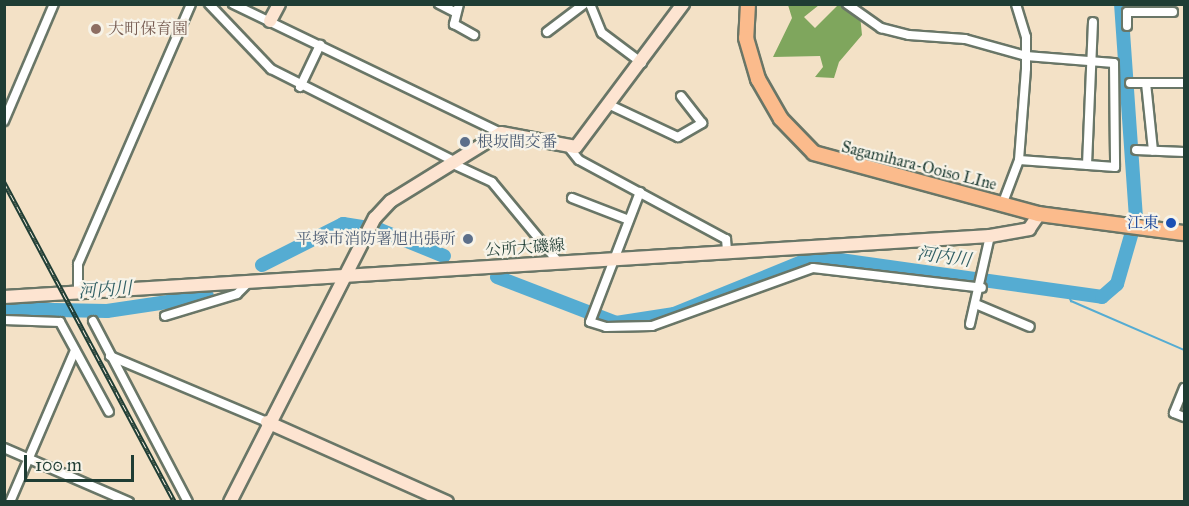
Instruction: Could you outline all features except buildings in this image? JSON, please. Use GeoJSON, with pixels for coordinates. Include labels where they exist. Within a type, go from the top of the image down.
{"type":"FeatureCollection","features":[{"type":"Feature","properties":{"kind":"main road"},"geometry":{"type":"LineString","coordinates":[[270,21],[279,4]]}},
{"type":"Feature","properties":{"kind":"main road"},"geometry":{"type":"LineString","coordinates":[[230,501],[267,422],[365,233],[391,201],[501,133],[570,149],[586,140],[683,4]]}},
{"type":"Feature","properties":{"kind":"main road","name":"Sagamihara-Ooiso LIne"},"geometry":{"type":"LineString","coordinates":[[748,4],[746,38],[758,79],[781,119],[814,153],[1040,214],[1185,233]]}},
{"type":"Feature","properties":{"kind":"main road","name":"公所大磯線"},"geometry":{"type":"LineString","coordinates":[[4,297],[990,236],[1029,229],[1040,214]]}},
{"type":"Feature","properties":{"kind":"main road"},"geometry":{"type":"LineString","coordinates":[[267,422],[447,501]]}},
{"type":"Feature","properties":{"kind":"street"},"geometry":{"type":"LineString","coordinates":[[4,121],[54,4]]}},
{"type":"Feature","properties":{"kind":"street"},"geometry":{"type":"LineString","coordinates":[[78,292],[78,264],[191,4]]}},
{"type":"Feature","properties":{"kind":"street"},"geometry":{"type":"LineString","coordinates":[[209,4],[261,62],[300,87],[453,162],[500,188],[559,262]]}},
{"type":"Feature","properties":{"kind":"street"},"geometry":{"type":"LineString","coordinates":[[233,4],[501,133]]}},
{"type":"Feature","properties":{"kind":"street"},"geometry":{"type":"LineString","coordinates":[[439,4],[457,8],[454,24],[474,35]]}},
{"type":"Feature","properties":{"kind":"street"},"geometry":{"type":"LineString","coordinates":[[566,4],[574,12]]}},
{"type":"Feature","properties":{"kind":"street"},"geometry":{"type":"LineString","coordinates":[[547,32],[584,4]]}},
{"type":"Feature","properties":{"kind":"street"},"geometry":{"type":"LineString","coordinates":[[590,4],[602,33],[642,63]]}},
{"type":"Feature","properties":{"kind":"street"},"geometry":{"type":"LineString","coordinates":[[847,4],[881,28],[965,39],[1026,56],[1114,63],[1115,167],[1019,160]]}},
{"type":"Feature","properties":{"kind":"street"},"geometry":{"type":"LineString","coordinates":[[1002,205],[1019,160],[1026,56],[1016,4]]}},
{"type":"Feature","properties":{"kind":"street"},"geometry":{"type":"LineString","coordinates":[[1127,26],[1127,12],[1156,8],[1173,12]]}},
{"type":"Feature","properties":{"kind":"street"},"geometry":{"type":"LineString","coordinates":[[1088,165],[1093,22]]}},
{"type":"Feature","properties":{"kind":"street"},"geometry":{"type":"LineString","coordinates":[[300,87],[320,45]]}},
{"type":"Feature","properties":{"kind":"street"},"geometry":{"type":"LineString","coordinates":[[1114,83],[1185,83]]}},
{"type":"Feature","properties":{"kind":"street"},"geometry":{"type":"LineString","coordinates":[[1146,83],[1153,151]]}},
{"type":"Feature","properties":{"kind":"street"},"geometry":{"type":"LineString","coordinates":[[612,106],[678,137],[702,123],[681,96]]}},
{"type":"Feature","properties":{"kind":"street"},"geometry":{"type":"LineString","coordinates":[[570,149],[640,192],[726,239],[727,251]]}},
{"type":"Feature","properties":{"kind":"street"},"geometry":{"type":"LineString","coordinates":[[1136,150],[1185,152]]}},
{"type":"Feature","properties":{"kind":"street"},"geometry":{"type":"LineString","coordinates":[[640,192],[590,322],[627,330],[652,326],[813,268],[982,284]]}},
{"type":"Feature","properties":{"kind":"street"},"geometry":{"type":"LineString","coordinates":[[572,198],[629,220]]}},
{"type":"Feature","properties":{"kind":"street"},"geometry":{"type":"LineString","coordinates":[[970,324],[978,305],[990,236]]}},
{"type":"Feature","properties":{"kind":"street"},"geometry":{"type":"LineString","coordinates":[[165,316],[237,294],[250,281]]}},
{"type":"Feature","properties":{"kind":"street"},"geometry":{"type":"LineString","coordinates":[[978,305],[1030,327]]}},
{"type":"Feature","properties":{"kind":"street"},"geometry":{"type":"LineString","coordinates":[[4,320],[60,322],[108,412]]}},
{"type":"Feature","properties":{"kind":"street"},"geometry":{"type":"LineString","coordinates":[[93,321],[188,501]]}},
{"type":"Feature","properties":{"kind":"street"},"geometry":{"type":"LineString","coordinates":[[10,501],[75,350]]}},
{"type":"Feature","properties":{"kind":"street"},"geometry":{"type":"LineString","coordinates":[[110,356],[267,422]]}},
{"type":"Feature","properties":{"kind":"street"},"geometry":{"type":"LineString","coordinates":[[1185,388],[1174,413],[1185,417]]}},
{"type":"Feature","properties":{"kind":"street"},"geometry":{"type":"LineString","coordinates":[[4,448],[129,501]]}},
{"type":"Feature","properties":{"kind":"green space"},"geometry":{"type":"Polygon","coordinates":[[[788,5],[819,5],[804,17],[815,28],[838,5],[859,5],[862,35],[839,62],[834,78],[815,77],[823,67],[820,56],[773,57],[792,18],[788,5]]]}},
{"type":"Feature","properties":{"kind":"waterway","name":"河内川"},"geometry":{"type":"LineString","coordinates":[[497,277],[616,323],[674,314],[802,262],[826,258],[1102,297],[1117,284],[1136,218],[1121,4]]}},
{"type":"Feature","properties":{"kind":"waterway","name":"河内川"},"geometry":{"type":"LineString","coordinates":[[262,265],[343,224],[380,230],[444,256]]}},
{"type":"Feature","properties":{"kind":"waterway"},"geometry":{"type":"LineString","coordinates":[[1068,294],[1071,301],[1184,350]]}},
{"type":"Feature","properties":{"kind":"waterway","name":"河内川"},"geometry":{"type":"LineString","coordinates":[[4,309],[107,311],[207,296]]}},
{"type":"Feature","properties":{"kind":"railway"},"geometry":{"type":"LineString","coordinates":[[4,182],[175,502]]}},
{"type":"Feature","properties":{"kind":"place","name":"大町保育園"},"geometry":{"type":"Point","coordinates":[96,29]}},
{"type":"Feature","properties":{"kind":"place","name":"根坂間交番"},"geometry":{"type":"Point","coordinates":[465,142]}},
{"type":"Feature","properties":{"kind":"place","name":"江東"},"geometry":{"type":"Point","coordinates":[1171,223]}},
{"type":"Feature","properties":{"kind":"place","name":"平塚市消防署旭出張所"},"geometry":{"type":"Point","coordinates":[468,239]}}]}
